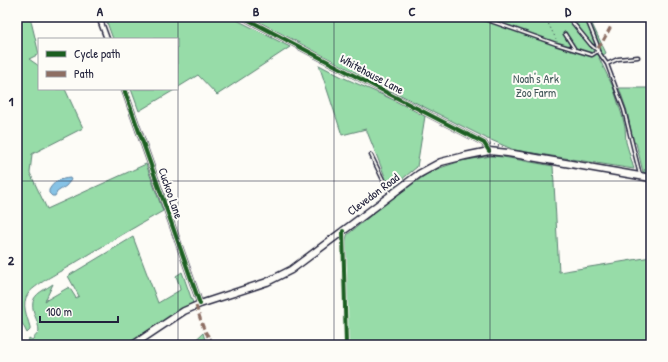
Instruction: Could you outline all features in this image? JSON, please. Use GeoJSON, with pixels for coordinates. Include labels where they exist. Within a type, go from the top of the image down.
{"type":"FeatureCollection","features":[{"type":"Feature","properties":{"kind":"main road","name":"Clevedon Road"},"geometry":{"type":"LineString","coordinates":[[134,345],[184,311],[200,304],[267,282],[291,270],[418,174],[441,162],[489,151],[639,173],[651,178]]}},
{"type":"Feature","properties":{"kind":"street"},"geometry":{"type":"LineString","coordinates":[[99,17],[107,38]]}},
{"type":"Feature","properties":{"kind":"street","name":"Whitehouse Lane"},"geometry":{"type":"LineString","coordinates":[[243,17],[484,143],[489,151]]}},
{"type":"Feature","properties":{"kind":"street","name":"Cuckoo Lane"},"geometry":{"type":"LineString","coordinates":[[124,90],[200,304]]}},
{"type":"Feature","properties":{"kind":"lane"},"geometry":{"type":"LineString","coordinates":[[479,17],[592,55],[598,51]]}},
{"type":"Feature","properties":{"kind":"lane"},"geometry":{"type":"LineString","coordinates":[[568,17],[591,45],[598,51],[607,64],[624,110],[639,173]]}},
{"type":"Feature","properties":{"kind":"lane"},"geometry":{"type":"LineString","coordinates":[[586,17],[597,44],[598,51]]}},
{"type":"Feature","properties":{"kind":"lane"},"geometry":{"type":"LineString","coordinates":[[565,34],[574,49]]}},
{"type":"Feature","properties":{"kind":"lane"},"geometry":{"type":"LineString","coordinates":[[607,64],[618,59],[638,57]]}},
{"type":"Feature","properties":{"kind":"lane"},"geometry":{"type":"LineString","coordinates":[[371,155],[390,196]]}},
{"type":"Feature","properties":{"kind":"lane"},"geometry":{"type":"LineString","coordinates":[[343,231],[346,345]]}},
{"type":"Feature","properties":{"kind":"path"},"geometry":{"type":"LineString","coordinates":[[545,17],[556,39],[556,44]]}},
{"type":"Feature","properties":{"kind":"path"},"geometry":{"type":"LineString","coordinates":[[639,173],[651,170]]}},
{"type":"Feature","properties":{"kind":"path"},"geometry":{"type":"LineString","coordinates":[[205,345],[207,336]]}},
{"type":"Feature","properties":{"kind":"path"},"geometry":{"type":"LineString","coordinates":[[210,338],[213,340],[214,345]]}},
{"type":"Feature","properties":{"kind":"green space"},"geometry":{"type":"Polygon","coordinates":[[[17,17],[30,17],[38,54],[29,59],[38,65],[38,90],[65,90],[83,128],[32,154],[30,173],[47,209],[146,164],[163,211],[40,283],[31,291],[25,302],[25,310],[30,327],[30,330],[27,333],[17,313],[17,17]]]}},
{"type":"Feature","properties":{"kind":"green space"},"geometry":{"type":"Polygon","coordinates":[[[105,17],[231,17],[290,47],[217,95],[198,75],[178,87],[178,38],[113,38],[105,17]]]}},
{"type":"Feature","properties":{"kind":"green space","name":"Noah's Ark Zoo Farm"},"geometry":{"type":"Polygon","coordinates":[[[248,17],[601,17],[599,23],[592,24],[606,53],[599,58],[613,87],[622,115],[625,127],[626,142],[634,169],[514,150],[487,139],[367,78],[366,80],[248,17]]]}},
{"type":"Feature","properties":{"kind":"green space"},"geometry":{"type":"Polygon","coordinates":[[[319,65],[425,116],[417,167],[390,189],[366,129],[342,135],[319,65]]]}},
{"type":"Feature","properties":{"kind":"green space"},"geometry":{"type":"Polygon","coordinates":[[[619,88],[651,88],[651,173],[643,172],[636,143],[633,142],[627,111],[619,88]]]}},
{"type":"Feature","properties":{"kind":"green space"},"geometry":{"type":"Polygon","coordinates":[[[131,90],[174,90],[139,111],[131,90]]]}},
{"type":"Feature","properties":{"kind":"green space"},"geometry":{"type":"Polygon","coordinates":[[[491,156],[553,166],[559,272],[651,257],[651,345],[348,345],[347,235],[386,203],[427,174],[461,161],[491,156]]]}},
{"type":"Feature","properties":{"kind":"green space"},"geometry":{"type":"Polygon","coordinates":[[[133,237],[158,303],[180,290],[176,276],[182,272],[193,303],[128,345],[28,345],[29,338],[32,340],[39,332],[33,309],[36,296],[53,284],[45,301],[69,287],[76,298],[79,296],[68,276],[133,237]]]}},
{"type":"Feature","properties":{"kind":"green space"},"geometry":{"type":"Polygon","coordinates":[[[203,333],[205,340],[211,340],[215,345],[212,345],[207,341],[203,345],[190,345],[203,333]]]}},
{"type":"Feature","properties":{"kind":"water"},"geometry":{"type":"Polygon","coordinates":[[[70,178],[71,180],[66,186],[57,192],[55,196],[52,196],[49,193],[49,190],[55,183],[60,180],[70,178]]]}},
{"type":"Feature","properties":{"kind":"marked path"},"geometry":{"type":"LineString","coordinates":[[598,48],[611,26]]}},
{"type":"Feature","properties":{"kind":"marked path"},"geometry":{"type":"LineString","coordinates":[[196,306],[206,333],[213,345]]}},
{"type":"Feature","properties":{"kind":"cycle path"},"geometry":{"type":"LineString","coordinates":[[243,17],[484,143],[489,151]]}},
{"type":"Feature","properties":{"kind":"cycle path"},"geometry":{"type":"LineString","coordinates":[[124,90],[200,304]]}},
{"type":"Feature","properties":{"kind":"cycle path"},"geometry":{"type":"LineString","coordinates":[[343,231],[346,345]]}}]}
